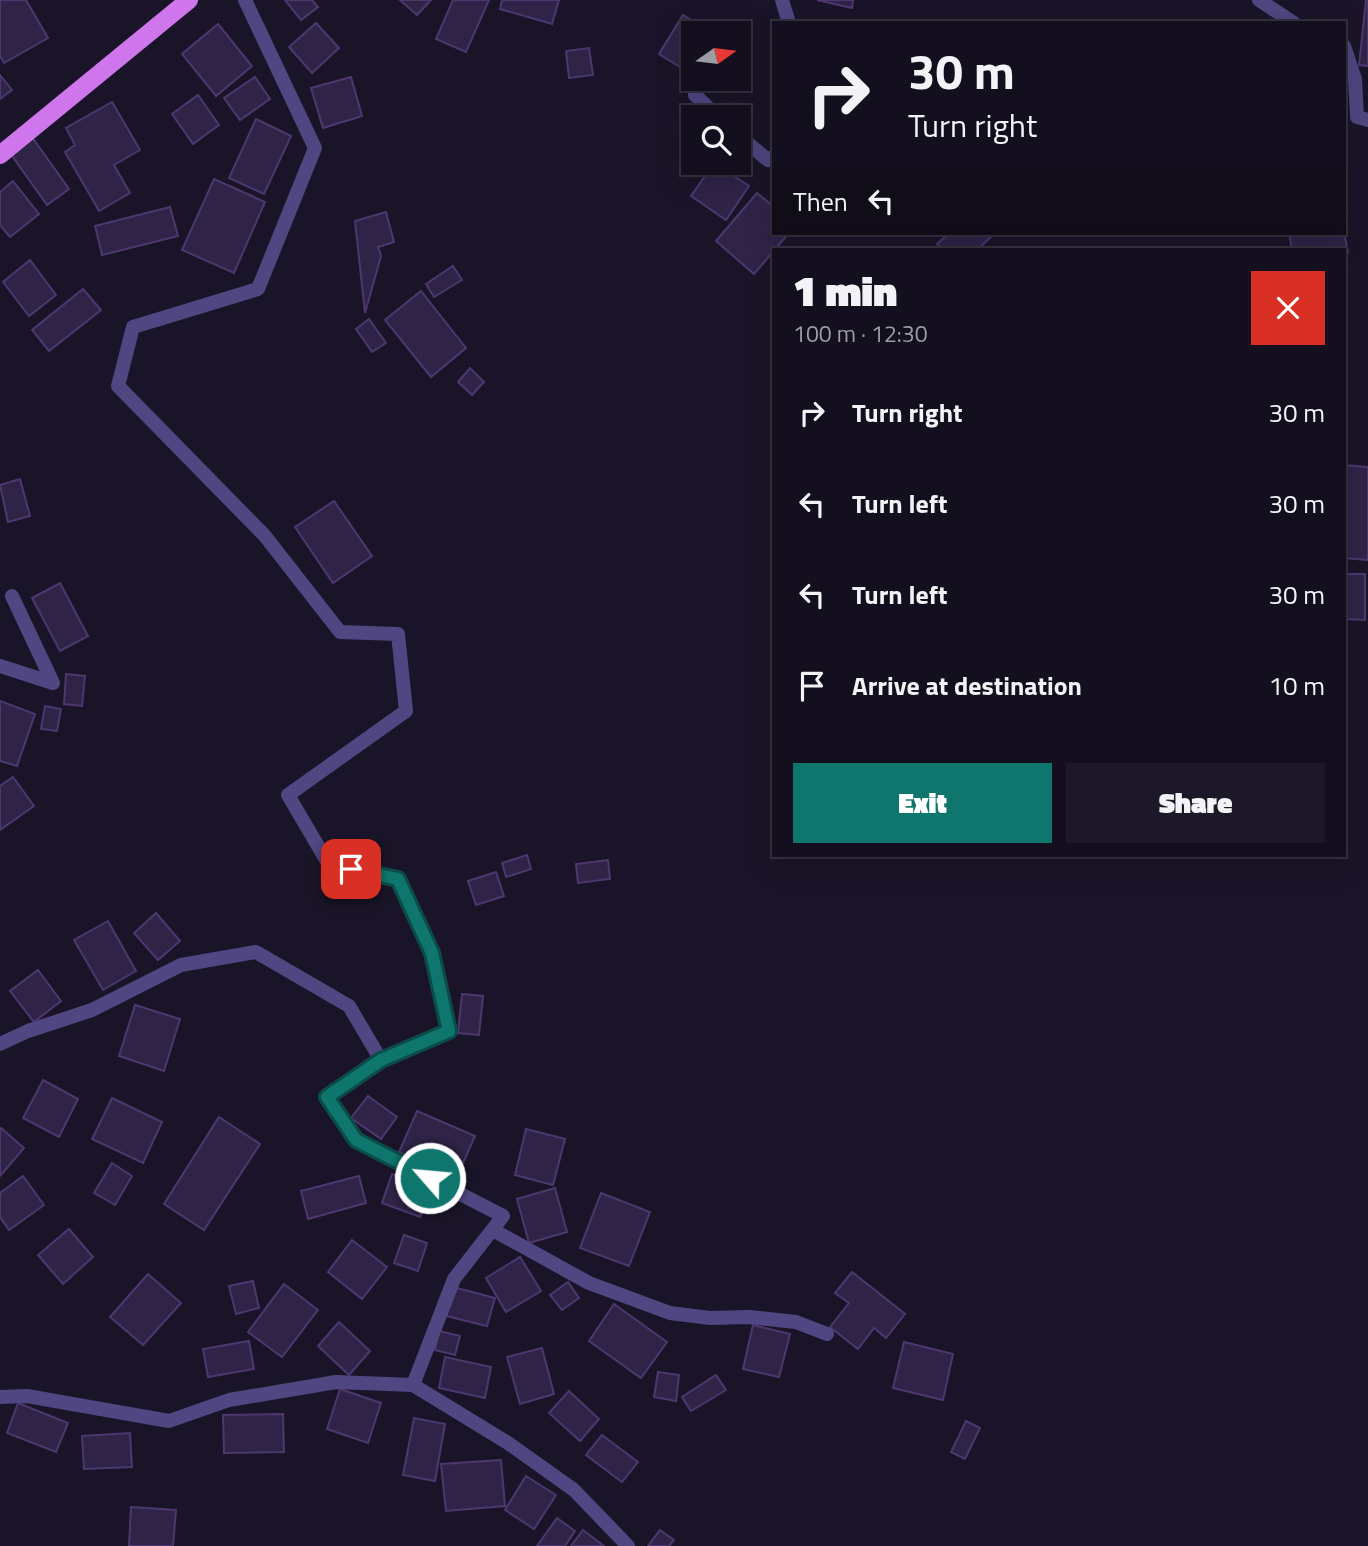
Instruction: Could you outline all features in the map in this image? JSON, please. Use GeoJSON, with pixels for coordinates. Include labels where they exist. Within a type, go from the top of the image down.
{"type":"FeatureCollection","features":[{"type":"Feature","properties":{"kind":"main road"},"geometry":{"type":"LineString","coordinates":[[0,155],[189,0]]}},
{"type":"Feature","properties":{"kind":"street"},"geometry":{"type":"LineString","coordinates":[[245,0],[315,148],[258,289],[133,327],[118,386],[265,536],[340,632],[398,634],[406,711],[288,794],[328,863],[398,879],[432,953],[449,1031],[381,1060],[327,1097],[356,1140],[503,1216],[454,1279],[413,1385]]}},
{"type":"Feature","properties":{"kind":"street"},"geometry":{"type":"LineString","coordinates":[[782,0],[788,21]]}},
{"type":"Feature","properties":{"kind":"street"},"geometry":{"type":"LineString","coordinates":[[1259,0],[1291,21]]}},
{"type":"Feature","properties":{"kind":"street"},"geometry":{"type":"LineString","coordinates":[[1346,52],[1355,79],[1357,117],[1368,120]]}},
{"type":"Feature","properties":{"kind":"street"},"geometry":{"type":"LineString","coordinates":[[695,95],[705,105]]}},
{"type":"Feature","properties":{"kind":"street"},"geometry":{"type":"LineString","coordinates":[[751,146],[768,160],[772,157]]}},
{"type":"Feature","properties":{"kind":"street"},"geometry":{"type":"LineString","coordinates":[[0,666],[52,683],[12,596]]}},
{"type":"Feature","properties":{"kind":"street"},"geometry":{"type":"LineString","coordinates":[[0,1044],[28,1031],[92,1010],[181,965],[256,951],[349,1006],[381,1060]]}},
{"type":"Feature","properties":{"kind":"street"},"geometry":{"type":"LineString","coordinates":[[493,1230],[589,1283],[670,1313],[710,1318],[749,1317],[796,1322],[827,1334]]}},
{"type":"Feature","properties":{"kind":"street"},"geometry":{"type":"LineString","coordinates":[[0,1397],[27,1396],[169,1421],[229,1400],[336,1382],[413,1385],[508,1443],[574,1490],[628,1546]]}},
{"type":"Feature","properties":{"kind":"building"},"geometry":{"type":"Polygon","coordinates":[[[0,0],[26,0],[48,38],[4,63],[0,56],[0,0]]]}},
{"type":"Feature","properties":{"kind":"building"},"geometry":{"type":"Polygon","coordinates":[[[285,0],[312,0],[318,7],[301,20],[285,0]]]}},
{"type":"Feature","properties":{"kind":"building"},"geometry":{"type":"Polygon","coordinates":[[[400,0],[431,0],[417,15],[400,0]]]}},
{"type":"Feature","properties":{"kind":"building"},"geometry":{"type":"Polygon","coordinates":[[[453,0],[489,0],[466,52],[436,39],[453,0]]]}},
{"type":"Feature","properties":{"kind":"building"},"geometry":{"type":"Polygon","coordinates":[[[502,0],[559,0],[552,24],[500,9],[502,0]]]}},
{"type":"Feature","properties":{"kind":"building"},"geometry":{"type":"Polygon","coordinates":[[[817,0],[853,0],[852,8],[817,0]]]}},
{"type":"Feature","properties":{"kind":"building"},"geometry":{"type":"Polygon","coordinates":[[[1368,0],[1368,66],[1359,65],[1368,0]]]}},
{"type":"Feature","properties":{"kind":"building"},"geometry":{"type":"Polygon","coordinates":[[[683,15],[693,21],[681,21],[681,68],[659,54],[683,15]]]}},
{"type":"Feature","properties":{"kind":"building"},"geometry":{"type":"Polygon","coordinates":[[[316,23],[339,48],[312,73],[289,47],[316,23]]]}},
{"type":"Feature","properties":{"kind":"building"},"geometry":{"type":"Polygon","coordinates":[[[218,24],[252,66],[216,96],[182,54],[218,24]]]}},
{"type":"Feature","properties":{"kind":"building"},"geometry":{"type":"Polygon","coordinates":[[[589,48],[593,75],[569,78],[566,51],[589,48]]]}},
{"type":"Feature","properties":{"kind":"building"},"geometry":{"type":"Polygon","coordinates":[[[0,75],[12,90],[0,99],[0,75]]]}},
{"type":"Feature","properties":{"kind":"building"},"geometry":{"type":"Polygon","coordinates":[[[255,77],[270,99],[240,120],[224,98],[255,77]]]}},
{"type":"Feature","properties":{"kind":"building"},"geometry":{"type":"Polygon","coordinates":[[[351,77],[362,116],[323,128],[311,88],[351,77]]]}},
{"type":"Feature","properties":{"kind":"building"},"geometry":{"type":"Polygon","coordinates":[[[198,95],[219,125],[193,144],[172,114],[198,95]]]}},
{"type":"Feature","properties":{"kind":"building"},"geometry":{"type":"Polygon","coordinates":[[[112,102],[140,150],[114,165],[130,193],[99,211],[65,152],[75,145],[66,128],[112,102]]]}},
{"type":"Feature","properties":{"kind":"building"},"geometry":{"type":"Polygon","coordinates":[[[256,119],[291,136],[264,194],[229,178],[256,119]]]}},
{"type":"Feature","properties":{"kind":"building"},"geometry":{"type":"Polygon","coordinates":[[[32,137],[69,189],[47,205],[10,153],[32,137]]]}},
{"type":"Feature","properties":{"kind":"building"},"geometry":{"type":"Polygon","coordinates":[[[706,175],[732,175],[749,186],[726,220],[691,196],[706,175]]]}},
{"type":"Feature","properties":{"kind":"building"},"geometry":{"type":"Polygon","coordinates":[[[214,179],[265,202],[234,273],[182,250],[214,179]]]}},
{"type":"Feature","properties":{"kind":"building"},"geometry":{"type":"Polygon","coordinates":[[[13,181],[39,214],[10,237],[0,225],[0,192],[13,181]]]}},
{"type":"Feature","properties":{"kind":"building"},"geometry":{"type":"Polygon","coordinates":[[[757,193],[772,205],[772,235],[787,235],[776,248],[772,248],[772,253],[754,274],[716,241],[757,193]]]}},
{"type":"Feature","properties":{"kind":"building"},"geometry":{"type":"Polygon","coordinates":[[[170,207],[178,236],[102,255],[95,226],[170,207]]]}},
{"type":"Feature","properties":{"kind":"building"},"geometry":{"type":"Polygon","coordinates":[[[386,212],[394,242],[378,247],[381,256],[365,313],[355,221],[386,212]]]}},
{"type":"Feature","properties":{"kind":"building"},"geometry":{"type":"Polygon","coordinates":[[[947,235],[993,235],[979,248],[940,248],[937,244],[947,235]]]}},
{"type":"Feature","properties":{"kind":"building"},"geometry":{"type":"Polygon","coordinates":[[[1289,235],[1345,235],[1348,252],[1346,248],[1292,248],[1289,235]]]}},
{"type":"Feature","properties":{"kind":"building"},"geometry":{"type":"Polygon","coordinates":[[[30,260],[56,295],[29,316],[3,282],[30,260]]]}},
{"type":"Feature","properties":{"kind":"building"},"geometry":{"type":"Polygon","coordinates":[[[453,266],[462,280],[434,297],[426,284],[453,266]]]}},
{"type":"Feature","properties":{"kind":"building"},"geometry":{"type":"Polygon","coordinates":[[[83,289],[101,310],[49,351],[32,330],[83,289]]]}},
{"type":"Feature","properties":{"kind":"building"},"geometry":{"type":"Polygon","coordinates":[[[421,291],[466,348],[431,377],[385,320],[421,291]]]}},
{"type":"Feature","properties":{"kind":"building"},"geometry":{"type":"Polygon","coordinates":[[[369,319],[386,343],[372,352],[356,329],[369,319]]]}},
{"type":"Feature","properties":{"kind":"building"},"geometry":{"type":"Polygon","coordinates":[[[470,368],[484,382],[472,395],[458,382],[470,368]]]}},
{"type":"Feature","properties":{"kind":"building"},"geometry":{"type":"Polygon","coordinates":[[[1346,465],[1368,467],[1368,560],[1346,558],[1346,465]]]}},
{"type":"Feature","properties":{"kind":"building"},"geometry":{"type":"Polygon","coordinates":[[[20,479],[30,516],[8,522],[0,485],[20,479]]]}},
{"type":"Feature","properties":{"kind":"building"},"geometry":{"type":"Polygon","coordinates":[[[334,501],[372,556],[333,583],[295,527],[334,501]]]}},
{"type":"Feature","properties":{"kind":"building"},"geometry":{"type":"Polygon","coordinates":[[[1346,574],[1365,574],[1365,620],[1346,619],[1346,574]]]}},
{"type":"Feature","properties":{"kind":"building"},"geometry":{"type":"Polygon","coordinates":[[[60,583],[88,636],[60,651],[32,598],[60,583]]]}},
{"type":"Feature","properties":{"kind":"building"},"geometry":{"type":"Polygon","coordinates":[[[66,674],[85,676],[82,706],[64,704],[66,674]]]}},
{"type":"Feature","properties":{"kind":"building"},"geometry":{"type":"Polygon","coordinates":[[[0,701],[35,714],[17,766],[0,761],[0,701]]]}},
{"type":"Feature","properties":{"kind":"building"},"geometry":{"type":"Polygon","coordinates":[[[45,706],[61,709],[57,731],[41,729],[45,706]]]}},
{"type":"Feature","properties":{"kind":"building"},"geometry":{"type":"Polygon","coordinates":[[[13,777],[34,806],[0,830],[0,786],[13,777]]]}},
{"type":"Feature","properties":{"kind":"building"},"geometry":{"type":"Polygon","coordinates":[[[527,855],[531,869],[506,877],[502,863],[527,855]]]}},
{"type":"Feature","properties":{"kind":"building"},"geometry":{"type":"Polygon","coordinates":[[[608,860],[610,879],[578,883],[576,864],[608,860]]]}},
{"type":"Feature","properties":{"kind":"building"},"geometry":{"type":"Polygon","coordinates":[[[496,872],[504,896],[476,905],[468,881],[496,872]]]}},
{"type":"Feature","properties":{"kind":"building"},"geometry":{"type":"Polygon","coordinates":[[[156,913],[180,941],[158,960],[134,933],[156,913]]]}},
{"type":"Feature","properties":{"kind":"building"},"geometry":{"type":"Polygon","coordinates":[[[108,921],[136,971],[103,990],[74,940],[108,921]]]}},
{"type":"Feature","properties":{"kind":"building"},"geometry":{"type":"Polygon","coordinates":[[[38,970],[61,1001],[34,1022],[10,991],[38,970]]]}},
{"type":"Feature","properties":{"kind":"building"},"geometry":{"type":"Polygon","coordinates":[[[462,994],[483,996],[479,1035],[458,1033],[462,994]]]}},
{"type":"Feature","properties":{"kind":"building"},"geometry":{"type":"Polygon","coordinates":[[[135,1005],[180,1019],[164,1071],[119,1056],[135,1005]]]}},
{"type":"Feature","properties":{"kind":"building"},"geometry":{"type":"Polygon","coordinates":[[[43,1080],[78,1099],[59,1137],[23,1118],[43,1080]]]}},
{"type":"Feature","properties":{"kind":"building"},"geometry":{"type":"Polygon","coordinates":[[[368,1096],[397,1117],[381,1139],[351,1118],[368,1096]]]}},
{"type":"Feature","properties":{"kind":"building"},"geometry":{"type":"Polygon","coordinates":[[[112,1098],[162,1122],[143,1163],[92,1139],[112,1098]]]}},
{"type":"Feature","properties":{"kind":"building"},"geometry":{"type":"Polygon","coordinates":[[[417,1111],[475,1136],[457,1177],[399,1152],[417,1111]]]}},
{"type":"Feature","properties":{"kind":"building"},"geometry":{"type":"Polygon","coordinates":[[[219,1117],[260,1144],[204,1230],[164,1204],[219,1117]]]}},
{"type":"Feature","properties":{"kind":"building"},"geometry":{"type":"Polygon","coordinates":[[[0,1129],[24,1148],[0,1176],[0,1129]]]}},
{"type":"Feature","properties":{"kind":"building"},"geometry":{"type":"Polygon","coordinates":[[[526,1129],[565,1139],[553,1185],[515,1175],[526,1129]]]}},
{"type":"Feature","properties":{"kind":"building"},"geometry":{"type":"Polygon","coordinates":[[[112,1163],[132,1176],[115,1205],[94,1193],[112,1163]]]}},
{"type":"Feature","properties":{"kind":"building"},"geometry":{"type":"Polygon","coordinates":[[[392,1174],[431,1188],[420,1217],[382,1203],[392,1174]]]}},
{"type":"Feature","properties":{"kind":"building"},"geometry":{"type":"Polygon","coordinates":[[[23,1176],[44,1205],[9,1230],[0,1217],[0,1193],[23,1176]]]}},
{"type":"Feature","properties":{"kind":"building"},"geometry":{"type":"Polygon","coordinates":[[[359,1176],[366,1203],[308,1219],[301,1191],[359,1176]]]}},
{"type":"Feature","properties":{"kind":"building"},"geometry":{"type":"Polygon","coordinates":[[[555,1188],[567,1232],[529,1243],[517,1199],[555,1188]]]}},
{"type":"Feature","properties":{"kind":"building"},"geometry":{"type":"Polygon","coordinates":[[[601,1193],[650,1212],[629,1266],[580,1248],[601,1193]]]}},
{"type":"Feature","properties":{"kind":"building"},"geometry":{"type":"Polygon","coordinates":[[[69,1229],[93,1257],[63,1284],[38,1255],[69,1229]]]}},
{"type":"Feature","properties":{"kind":"building"},"geometry":{"type":"Polygon","coordinates":[[[404,1235],[427,1243],[418,1271],[394,1263],[404,1235]]]}},
{"type":"Feature","properties":{"kind":"building"},"geometry":{"type":"Polygon","coordinates":[[[352,1240],[387,1267],[362,1299],[328,1272],[352,1240]]]}},
{"type":"Feature","properties":{"kind":"building"},"geometry":{"type":"Polygon","coordinates":[[[520,1257],[541,1291],[506,1312],[486,1278],[520,1257]]]}},
{"type":"Feature","properties":{"kind":"building"},"geometry":{"type":"Polygon","coordinates":[[[852,1272],[905,1314],[886,1338],[874,1328],[858,1349],[830,1327],[849,1303],[835,1293],[852,1272]]]}},
{"type":"Feature","properties":{"kind":"building"},"geometry":{"type":"Polygon","coordinates":[[[148,1274],[181,1303],[143,1345],[110,1317],[148,1274]]]}},
{"type":"Feature","properties":{"kind":"building"},"geometry":{"type":"Polygon","coordinates":[[[253,1281],[259,1308],[236,1314],[229,1286],[253,1281]]]}},
{"type":"Feature","properties":{"kind":"building"},"geometry":{"type":"Polygon","coordinates":[[[568,1282],[579,1298],[562,1310],[550,1295],[568,1282]]]}},
{"type":"Feature","properties":{"kind":"building"},"geometry":{"type":"Polygon","coordinates":[[[284,1284],[318,1310],[282,1357],[248,1332],[284,1284]]]}},
{"type":"Feature","properties":{"kind":"building"},"geometry":{"type":"Polygon","coordinates":[[[453,1287],[495,1298],[487,1326],[446,1316],[453,1287]]]}},
{"type":"Feature","properties":{"kind":"building"},"geometry":{"type":"Polygon","coordinates":[[[614,1304],[667,1342],[641,1378],[589,1341],[614,1304]]]}},
{"type":"Feature","properties":{"kind":"building"},"geometry":{"type":"Polygon","coordinates":[[[339,1322],[370,1351],[349,1375],[318,1346],[339,1322]]]}},
{"type":"Feature","properties":{"kind":"building"},"geometry":{"type":"Polygon","coordinates":[[[753,1325],[790,1334],[779,1377],[743,1369],[753,1325]]]}},
{"type":"Feature","properties":{"kind":"building"},"geometry":{"type":"Polygon","coordinates":[[[439,1331],[460,1336],[455,1355],[435,1350],[439,1331]]]}},
{"type":"Feature","properties":{"kind":"building"},"geometry":{"type":"Polygon","coordinates":[[[249,1341],[254,1369],[208,1377],[203,1349],[249,1341]]]}},
{"type":"Feature","properties":{"kind":"building"},"geometry":{"type":"Polygon","coordinates":[[[904,1342],[953,1354],[943,1400],[893,1388],[904,1342]]]}},
{"type":"Feature","properties":{"kind":"building"},"geometry":{"type":"Polygon","coordinates":[[[542,1348],[554,1394],[520,1404],[507,1357],[542,1348]]]}},
{"type":"Feature","properties":{"kind":"building"},"geometry":{"type":"Polygon","coordinates":[[[445,1357],[491,1367],[485,1398],[439,1388],[445,1357]]]}},
{"type":"Feature","properties":{"kind":"building"},"geometry":{"type":"Polygon","coordinates":[[[658,1372],[679,1375],[676,1401],[654,1397],[658,1372]]]}},
{"type":"Feature","properties":{"kind":"building"},"geometry":{"type":"Polygon","coordinates":[[[716,1375],[726,1390],[691,1411],[682,1397],[716,1375]]]}},
{"type":"Feature","properties":{"kind":"building"},"geometry":{"type":"Polygon","coordinates":[[[340,1389],[381,1403],[368,1443],[327,1429],[340,1389]]]}},
{"type":"Feature","properties":{"kind":"building"},"geometry":{"type":"Polygon","coordinates":[[[569,1391],[599,1419],[580,1441],[549,1413],[569,1391]]]}},
{"type":"Feature","properties":{"kind":"building"},"geometry":{"type":"Polygon","coordinates":[[[18,1403],[68,1423],[56,1452],[7,1433],[18,1403]]]}},
{"type":"Feature","properties":{"kind":"building"},"geometry":{"type":"Polygon","coordinates":[[[283,1414],[284,1452],[224,1453],[223,1415],[283,1414]]]}},
{"type":"Feature","properties":{"kind":"building"},"geometry":{"type":"Polygon","coordinates":[[[414,1418],[445,1424],[435,1481],[403,1475],[414,1418]]]}},
{"type":"Feature","properties":{"kind":"building"},"geometry":{"type":"Polygon","coordinates":[[[966,1421],[980,1428],[965,1459],[951,1452],[966,1421]]]}},
{"type":"Feature","properties":{"kind":"building"},"geometry":{"type":"Polygon","coordinates":[[[130,1433],[132,1467],[84,1469],[82,1436],[130,1433]]]}},
{"type":"Feature","properties":{"kind":"building"},"geometry":{"type":"Polygon","coordinates":[[[602,1435],[638,1462],[622,1482],[586,1455],[602,1435]]]}},
{"type":"Feature","properties":{"kind":"building"},"geometry":{"type":"Polygon","coordinates":[[[501,1460],[505,1506],[446,1511],[441,1464],[501,1460]]]}},
{"type":"Feature","properties":{"kind":"building"},"geometry":{"type":"Polygon","coordinates":[[[526,1476],[556,1495],[534,1529],[505,1510],[526,1476]]]}},
{"type":"Feature","properties":{"kind":"building"},"geometry":{"type":"Polygon","coordinates":[[[131,1507],[176,1510],[173,1546],[129,1546],[131,1507]]]}},
{"type":"Feature","properties":{"kind":"building"},"geometry":{"type":"Polygon","coordinates":[[[557,1518],[575,1531],[565,1546],[537,1546],[557,1518]]]}},
{"type":"Feature","properties":{"kind":"building"},"geometry":{"type":"Polygon","coordinates":[[[583,1530],[604,1546],[571,1546],[583,1530]]]}},
{"type":"Feature","properties":{"kind":"building"},"geometry":{"type":"Polygon","coordinates":[[[660,1530],[674,1540],[669,1546],[648,1546],[660,1530]]]}},
{"type":"Feature","properties":{"kind":"route"},"geometry":{"type":"LineString","coordinates":[[351,869],[398,879],[432,953],[449,1031],[381,1060],[327,1097],[356,1140],[430,1178]]}}]}
